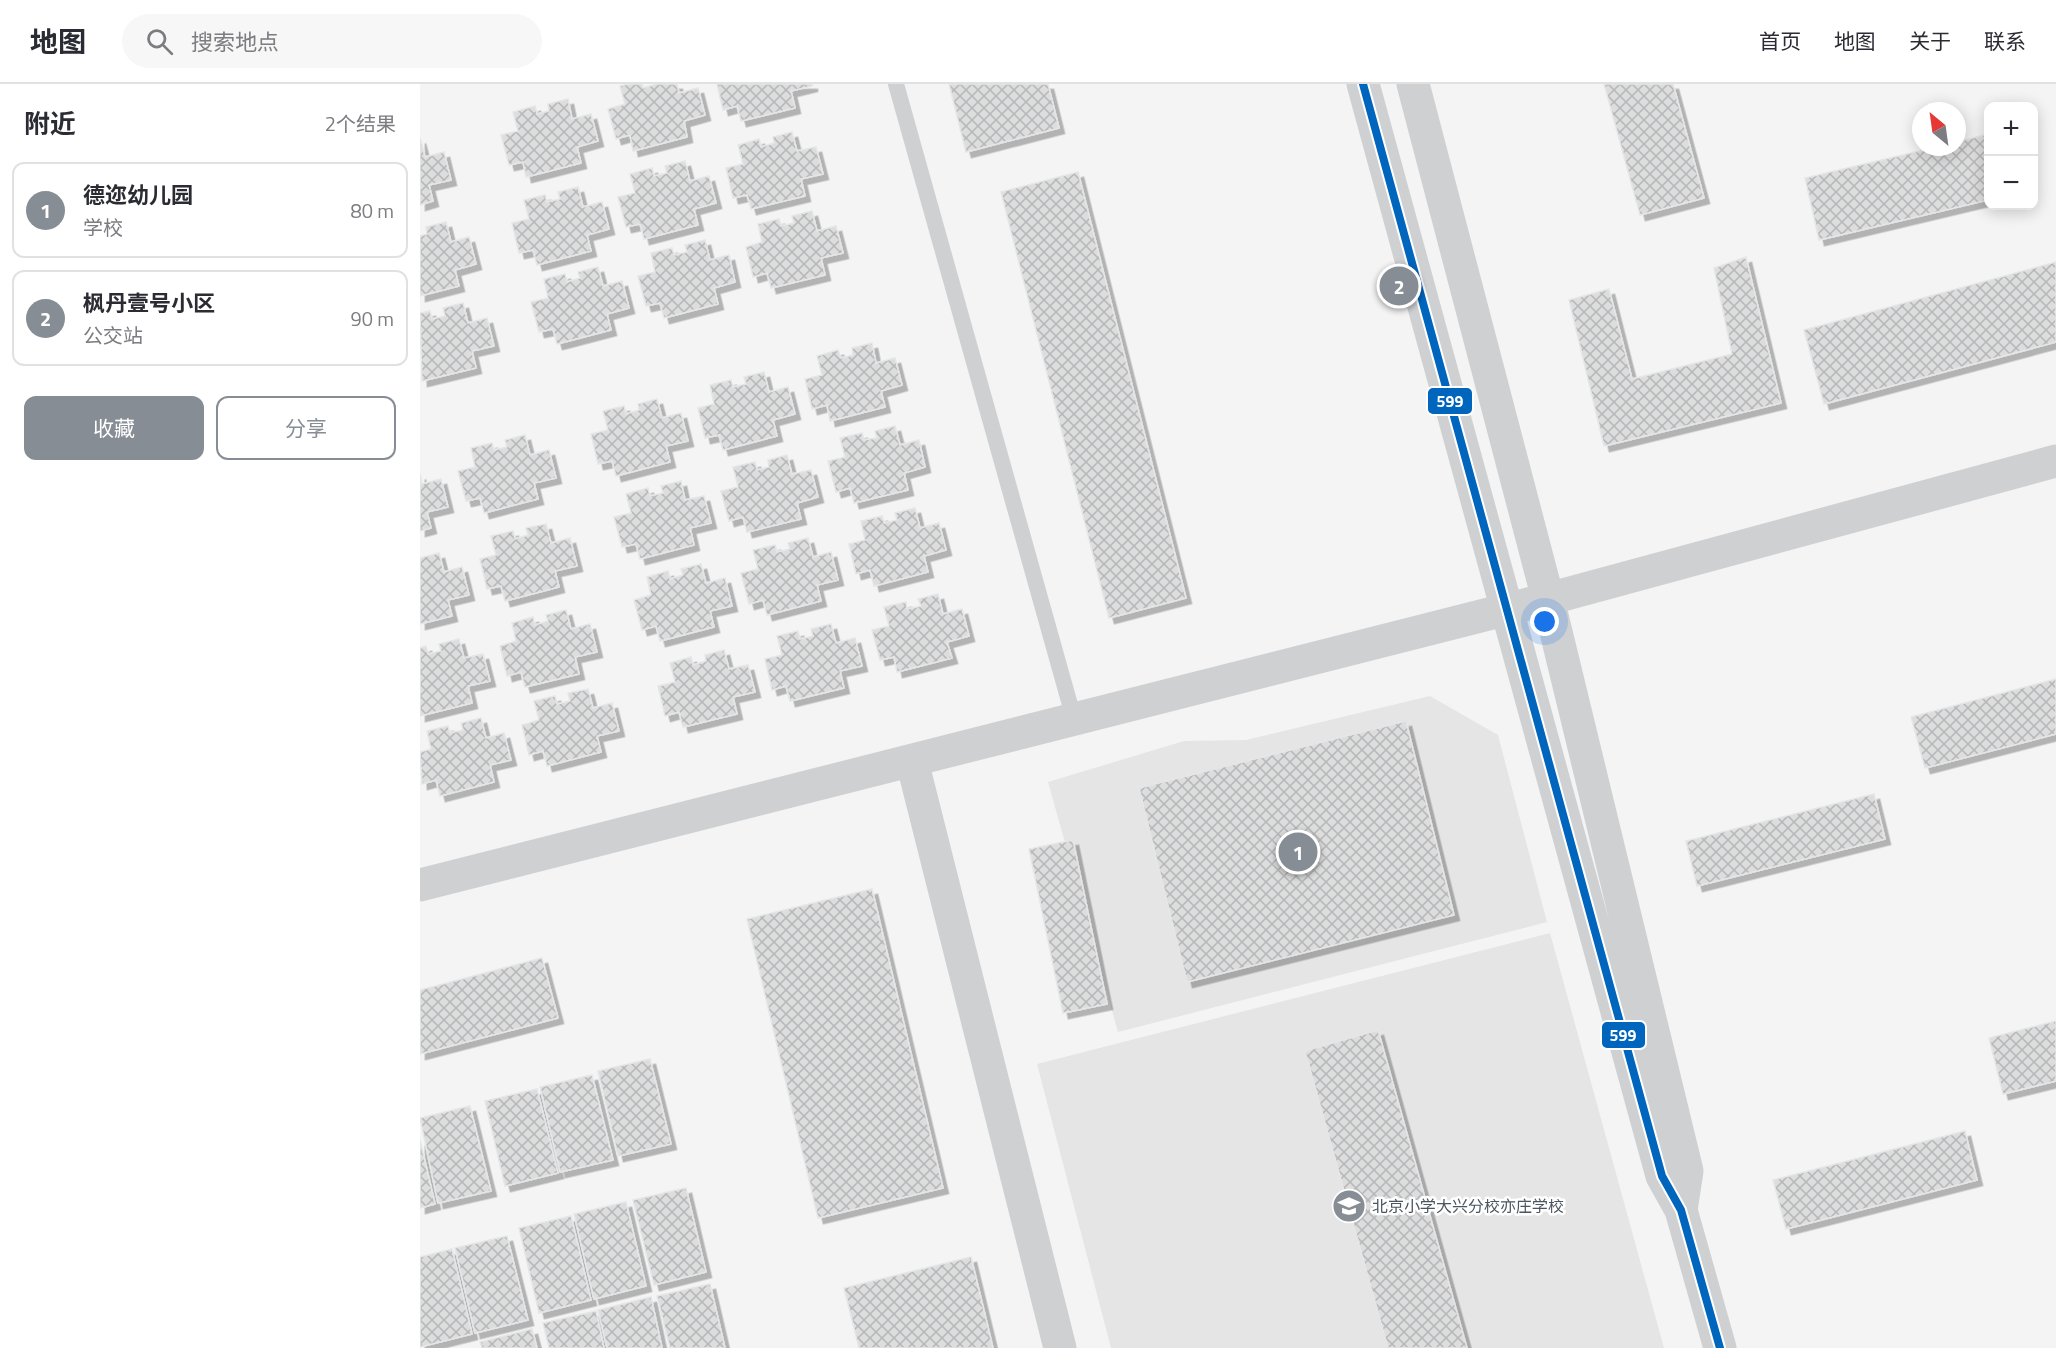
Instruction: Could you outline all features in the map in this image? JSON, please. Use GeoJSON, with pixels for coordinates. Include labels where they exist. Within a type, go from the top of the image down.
{"type":"FeatureCollection","features":[{"type":"Feature","properties":{"kind":"street"},"geometry":{"type":"LineString","coordinates":[[1363,84],[1662,1176],[1681,1210],[1720,1348]]}},
{"type":"Feature","properties":{"kind":"street"},"geometry":{"type":"LineString","coordinates":[[1413,84],[1548,599],[1687,1171],[1681,1210]]}},
{"type":"Feature","properties":{"kind":"street"},"geometry":{"type":"LineString","coordinates":[[420,885],[1548,599],[2056,461]]}},
{"type":"Feature","properties":{"kind":"street"},"geometry":{"type":"LineString","coordinates":[[912,761],[1060,1348]]}},
{"type":"Feature","properties":{"kind":"lane"},"geometry":{"type":"LineString","coordinates":[[896,84],[1074,719]]}},
{"type":"Feature","properties":{"kind":"shaded area"},"geometry":{"type":"Polygon","coordinates":[[[1430,696],[1498,735],[1547,922],[1118,1032],[1048,782],[1184,741],[1246,740],[1430,696]]]}},
{"type":"Feature","properties":{"kind":"shaded area","name":"北京小学大兴分校亦庄学校"},"geometry":{"type":"Polygon","coordinates":[[[1550,933],[1664,1348],[1111,1348],[1037,1064],[1550,933]]]}},
{"type":"Feature","properties":{"kind":"building"},"geometry":{"type":"Polygon","coordinates":[[[642,84],[643,88],[656,84],[677,84],[679,93],[698,88],[705,115],[684,121],[687,137],[633,151],[630,135],[616,139],[608,109],[625,104],[620,86],[642,84]]]}},
{"type":"Feature","properties":{"kind":"building"},"geometry":{"type":"Polygon","coordinates":[[[717,84],[812,84],[812,86],[791,91],[795,108],[741,121],[737,106],[723,110],[717,84]]]}},
{"type":"Feature","properties":{"kind":"building"},"geometry":{"type":"Polygon","coordinates":[[[949,84],[1048,84],[1059,128],[966,152],[949,84]]]}},
{"type":"Feature","properties":{"kind":"building"},"geometry":{"type":"Polygon","coordinates":[[[1604,84],[1673,84],[1704,198],[1640,215],[1604,84]]]}},
{"type":"Feature","properties":{"kind":"building"},"geometry":{"type":"Polygon","coordinates":[[[568,99],[572,119],[591,114],[598,141],[577,147],[581,163],[526,177],[523,162],[509,165],[501,135],[518,131],[513,112],[535,106],[537,114],[549,111],[548,104],[568,99]]]}},
{"type":"Feature","properties":{"kind":"building"},"geometry":{"type":"Polygon","coordinates":[[[792,132],[797,151],[816,147],[823,174],[801,179],[805,196],[751,209],[747,195],[733,198],[726,168],[743,164],[738,145],[759,139],[761,147],[774,143],[773,137],[792,132]]]}},
{"type":"Feature","properties":{"kind":"building"},"geometry":{"type":"Polygon","coordinates":[[[1984,135],[1984,201],[1819,240],[1805,178],[1912,153],[1912,156],[1966,156],[1966,140],[1984,135]]]}},
{"type":"Feature","properties":{"kind":"building"},"geometry":{"type":"Polygon","coordinates":[[[420,138],[425,157],[444,152],[451,180],[429,185],[433,201],[420,205],[420,138]]]}},
{"type":"Feature","properties":{"kind":"building"},"geometry":{"type":"Polygon","coordinates":[[[685,161],[690,181],[709,176],[716,203],[694,209],[698,225],[644,239],[640,224],[626,227],[618,197],[635,193],[630,174],[652,168],[654,176],[667,173],[665,166],[685,161]]]}},
{"type":"Feature","properties":{"kind":"building"},"geometry":{"type":"Polygon","coordinates":[[[1078,172],[1186,598],[1109,618],[1001,192],[1078,172]]]}},
{"type":"Feature","properties":{"kind":"building"},"geometry":{"type":"Polygon","coordinates":[[[578,187],[583,207],[602,202],[609,229],[587,235],[591,251],[537,265],[533,250],[519,253],[512,223],[529,219],[524,200],[545,195],[547,202],[560,199],[558,192],[578,187]]]}},
{"type":"Feature","properties":{"kind":"building"},"geometry":{"type":"Polygon","coordinates":[[[812,211],[817,231],[836,226],[843,253],[821,258],[825,275],[771,288],[767,273],[753,277],[746,247],[762,242],[758,224],[779,219],[781,226],[794,223],[792,216],[812,211]]]}},
{"type":"Feature","properties":{"kind":"building"},"geometry":{"type":"Polygon","coordinates":[[[446,222],[451,242],[469,237],[476,264],[455,270],[459,286],[420,296],[420,236],[427,234],[426,227],[446,222]]]}},
{"type":"Feature","properties":{"kind":"building"},"geometry":{"type":"Polygon","coordinates":[[[705,240],[710,260],[729,255],[735,282],[714,288],[718,304],[664,318],[660,303],[646,306],[638,276],[655,272],[651,253],[672,248],[674,255],[687,252],[685,245],[705,240]]]}},
{"type":"Feature","properties":{"kind":"building"},"geometry":{"type":"Polygon","coordinates":[[[1746,257],[1781,403],[1604,446],[1569,300],[1609,289],[1632,379],[1732,354],[1714,268],[1746,257]]]}},
{"type":"Feature","properties":{"kind":"building"},"geometry":{"type":"Polygon","coordinates":[[[2056,262],[2056,342],[1824,404],[1804,330],[2056,262]]]}},
{"type":"Feature","properties":{"kind":"building"},"geometry":{"type":"Polygon","coordinates":[[[598,267],[603,286],[622,281],[629,308],[607,314],[611,330],[557,344],[553,329],[539,332],[531,302],[548,298],[544,279],[565,274],[567,282],[580,278],[578,272],[598,267]]]}},
{"type":"Feature","properties":{"kind":"building"},"geometry":{"type":"Polygon","coordinates":[[[463,303],[468,323],[487,318],[494,346],[472,351],[476,368],[422,381],[420,313],[430,311],[432,319],[445,316],[443,308],[463,303]]]}},
{"type":"Feature","properties":{"kind":"building"},"geometry":{"type":"Polygon","coordinates":[[[872,343],[876,363],[895,358],[902,385],[881,391],[885,407],[830,421],[827,405],[812,409],[805,379],[822,375],[817,356],[838,350],[841,358],[853,355],[852,348],[872,343]]]}},
{"type":"Feature","properties":{"kind":"building"},"geometry":{"type":"Polygon","coordinates":[[[764,372],[769,392],[788,387],[795,414],[773,420],[777,436],[723,450],[719,435],[705,438],[698,408],[714,404],[710,385],[731,380],[733,387],[746,384],[744,377],[764,372]]]}},
{"type":"Feature","properties":{"kind":"building"},"geometry":{"type":"Polygon","coordinates":[[[657,399],[662,418],[681,413],[688,441],[666,446],[670,462],[616,476],[612,461],[598,464],[591,434],[608,430],[603,411],[624,406],[626,414],[639,410],[638,404],[657,399]]]}},
{"type":"Feature","properties":{"kind":"building"},"geometry":{"type":"Polygon","coordinates":[[[895,426],[900,445],[919,440],[925,467],[904,473],[908,490],[854,503],[850,488],[836,492],[828,461],[845,457],[840,438],[862,433],[864,440],[877,438],[875,431],[895,426]]]}},
{"type":"Feature","properties":{"kind":"building"},"geometry":{"type":"Polygon","coordinates":[[[525,435],[530,455],[549,450],[556,478],[534,483],[538,499],[484,513],[480,498],[466,501],[458,471],[475,467],[471,448],[492,443],[494,450],[507,447],[505,440],[525,435]]]}},
{"type":"Feature","properties":{"kind":"building"},"geometry":{"type":"Polygon","coordinates":[[[787,455],[792,474],[811,470],[818,497],[797,503],[801,519],[747,532],[743,517],[729,521],[721,491],[738,487],[733,467],[755,462],[757,470],[769,467],[768,460],[787,455]]]}},
{"type":"Feature","properties":{"kind":"building"},"geometry":{"type":"Polygon","coordinates":[[[420,474],[422,484],[441,479],[448,507],[427,512],[431,528],[420,531],[420,474]]]}},
{"type":"Feature","properties":{"kind":"building"},"geometry":{"type":"Polygon","coordinates":[[[681,481],[685,500],[704,496],[711,523],[690,528],[694,545],[640,559],[636,544],[622,547],[614,517],[631,513],[626,494],[648,488],[650,496],[663,493],[661,486],[681,481]]]}},
{"type":"Feature","properties":{"kind":"building"},"geometry":{"type":"Polygon","coordinates":[[[915,508],[920,528],[939,523],[946,550],[924,556],[928,572],[874,586],[870,570],[856,574],[849,544],[865,540],[861,521],[882,516],[884,523],[897,520],[895,513],[915,508]]]}},
{"type":"Feature","properties":{"kind":"building"},"geometry":{"type":"Polygon","coordinates":[[[546,524],[551,543],[570,538],[577,566],[555,571],[559,587],[505,601],[501,586],[487,589],[480,559],[496,555],[491,536],[513,531],[515,539],[528,535],[526,528],[546,524]]]}},
{"type":"Feature","properties":{"kind":"building"},"geometry":{"type":"Polygon","coordinates":[[[808,538],[813,557],[831,552],[838,580],[817,585],[821,601],[767,615],[763,600],[749,604],[741,573],[758,569],[753,550],[775,545],[777,552],[790,549],[788,543],[808,538]]]}},
{"type":"Feature","properties":{"kind":"building"},"geometry":{"type":"Polygon","coordinates":[[[439,553],[444,572],[462,567],[469,595],[448,600],[452,616],[420,624],[420,558],[439,553]]]}},
{"type":"Feature","properties":{"kind":"building"},"geometry":{"type":"Polygon","coordinates":[[[701,564],[706,583],[725,578],[732,606],[710,611],[714,627],[660,641],[656,626],[642,630],[634,600],[651,595],[647,577],[668,571],[670,579],[683,575],[681,569],[701,564]]]}},
{"type":"Feature","properties":{"kind":"building"},"geometry":{"type":"Polygon","coordinates":[[[938,594],[943,614],[962,609],[969,636],[947,642],[952,658],[897,672],[894,657],[880,660],[872,630],[889,626],[884,607],[906,602],[907,609],[921,606],[918,599],[938,594]]]}},
{"type":"Feature","properties":{"kind":"building"},"geometry":{"type":"Polygon","coordinates":[[[566,610],[571,629],[590,624],[597,652],[575,657],[579,674],[525,687],[521,672],[507,676],[500,646],[516,641],[512,623],[533,617],[535,625],[548,621],[546,615],[566,610]]]}},
{"type":"Feature","properties":{"kind":"building"},"geometry":{"type":"Polygon","coordinates":[[[831,624],[836,643],[855,638],[862,666],[840,671],[844,688],[790,701],[786,686],[772,690],[765,659],[782,655],[777,636],[798,631],[800,639],[813,636],[811,629],[831,624]]]}},
{"type":"Feature","properties":{"kind":"building"},"geometry":{"type":"Polygon","coordinates":[[[459,639],[464,658],[483,654],[490,681],[468,686],[472,703],[420,716],[420,648],[426,646],[428,654],[441,651],[439,644],[459,639]]]}},
{"type":"Feature","properties":{"kind":"building"},"geometry":{"type":"Polygon","coordinates":[[[724,650],[729,669],[748,665],[755,692],[733,697],[737,714],[683,727],[679,712],[665,716],[658,686],[675,682],[670,663],[691,657],[693,665],[706,661],[705,655],[724,650]]]}},
{"type":"Feature","properties":{"kind":"building"},"geometry":{"type":"Polygon","coordinates":[[[2056,679],[2056,734],[1925,768],[1911,717],[2056,679]]]}},
{"type":"Feature","properties":{"kind":"building"},"geometry":{"type":"Polygon","coordinates":[[[588,689],[593,708],[612,703],[619,731],[597,736],[601,752],[547,766],[543,751],[529,755],[522,725],[539,720],[534,701],[555,696],[557,704],[570,701],[568,693],[588,689]]]}},
{"type":"Feature","properties":{"kind":"building"},"geometry":{"type":"Polygon","coordinates":[[[481,718],[486,738],[504,733],[511,760],[490,765],[494,782],[440,796],[436,780],[422,784],[420,752],[431,749],[427,731],[448,726],[450,733],[463,730],[461,723],[481,718]]]}},
{"type":"Feature","properties":{"kind":"building"},"geometry":{"type":"Polygon","coordinates":[[[1406,721],[1454,915],[1187,982],[1139,788],[1406,721]]]}},
{"type":"Feature","properties":{"kind":"building"},"geometry":{"type":"Polygon","coordinates":[[[1874,794],[1885,839],[1697,886],[1686,841],[1874,794]]]}},
{"type":"Feature","properties":{"kind":"building"},"geometry":{"type":"Polygon","coordinates":[[[1073,840],[1107,1004],[1063,1013],[1029,849],[1073,840]]]}},
{"type":"Feature","properties":{"kind":"building"},"geometry":{"type":"Polygon","coordinates":[[[872,889],[943,1188],[818,1218],[747,919],[872,889]]]}},
{"type":"Feature","properties":{"kind":"building"},"geometry":{"type":"Polygon","coordinates":[[[542,958],[558,1018],[420,1054],[420,990],[542,958]]]}},
{"type":"Feature","properties":{"kind":"building"},"geometry":{"type":"Polygon","coordinates":[[[2056,1021],[2056,1081],[2003,1094],[1989,1038],[2056,1021]]]}},
{"type":"Feature","properties":{"kind":"building"},"geometry":{"type":"Polygon","coordinates":[[[1378,1030],[1467,1348],[1388,1348],[1305,1051],[1378,1030]]]}},
{"type":"Feature","properties":{"kind":"building"},"geometry":{"type":"Polygon","coordinates":[[[650,1059],[671,1144],[618,1156],[598,1071],[650,1059]]]}},
{"type":"Feature","properties":{"kind":"building"},"geometry":{"type":"Polygon","coordinates":[[[592,1075],[613,1160],[560,1172],[540,1087],[592,1075]]]}},
{"type":"Feature","properties":{"kind":"building"},"geometry":{"type":"Polygon","coordinates":[[[537,1089],[558,1173],[505,1186],[485,1101],[537,1089]]]}},
{"type":"Feature","properties":{"kind":"building"},"geometry":{"type":"Polygon","coordinates":[[[470,1106],[491,1191],[438,1203],[420,1118],[470,1106]]]}},
{"type":"Feature","properties":{"kind":"building"},"geometry":{"type":"Polygon","coordinates":[[[1965,1131],[1977,1180],[1786,1229],[1773,1180],[1965,1131]]]}},
{"type":"Feature","properties":{"kind":"building"},"geometry":{"type":"Polygon","coordinates":[[[420,1140],[435,1204],[420,1208],[420,1140]]]}},
{"type":"Feature","properties":{"kind":"building"},"geometry":{"type":"Polygon","coordinates":[[[686,1188],[706,1272],[654,1285],[633,1200],[686,1188]]]}},
{"type":"Feature","properties":{"kind":"building"},"geometry":{"type":"Polygon","coordinates":[[[626,1202],[646,1286],[594,1299],[574,1214],[626,1202]]]}},
{"type":"Feature","properties":{"kind":"building"},"geometry":{"type":"Polygon","coordinates":[[[571,1216],[591,1300],[539,1313],[519,1228],[571,1216]]]}},
{"type":"Feature","properties":{"kind":"building"},"geometry":{"type":"Polygon","coordinates":[[[507,1236],[528,1320],[475,1333],[455,1248],[507,1236]]]}},
{"type":"Feature","properties":{"kind":"building"},"geometry":{"type":"Polygon","coordinates":[[[452,1249],[472,1334],[420,1347],[420,1257],[452,1249]]]}},
{"type":"Feature","properties":{"kind":"building"},"geometry":{"type":"Polygon","coordinates":[[[971,1257],[993,1348],[859,1348],[844,1288],[971,1257]]]}},
{"type":"Feature","properties":{"kind":"building"},"geometry":{"type":"Polygon","coordinates":[[[710,1284],[725,1348],[670,1348],[657,1296],[710,1284]]]}},
{"type":"Feature","properties":{"kind":"building"},"geometry":{"type":"Polygon","coordinates":[[[651,1297],[662,1348],[607,1348],[598,1310],[651,1297]]]}},
{"type":"Feature","properties":{"kind":"building"},"geometry":{"type":"Polygon","coordinates":[[[596,1311],[604,1348],[549,1348],[543,1323],[596,1311]]]}},
{"type":"Feature","properties":{"kind":"building"},"geometry":{"type":"Polygon","coordinates":[[[532,1329],[537,1348],[482,1348],[480,1342],[532,1329]]]}},
{"type":"Feature","properties":{"kind":"transit line","name":"599"},"geometry":{"type":"LineString","coordinates":[[1363,84],[1662,1176],[1681,1210],[1720,1348]]}},
{"type":"Feature","properties":{"kind":"place","name":"枫丹壹号小区"},"geometry":{"type":"Point","coordinates":[1399,286]}},
{"type":"Feature","properties":{"kind":"place","name":"德迩幼儿园"},"geometry":{"type":"Point","coordinates":[1298,852]}},
{"type":"Feature","properties":{"kind":"place","name":"北京小学大兴分校亦庄学校"},"geometry":{"type":"Point","coordinates":[1349,1206]}}]}
